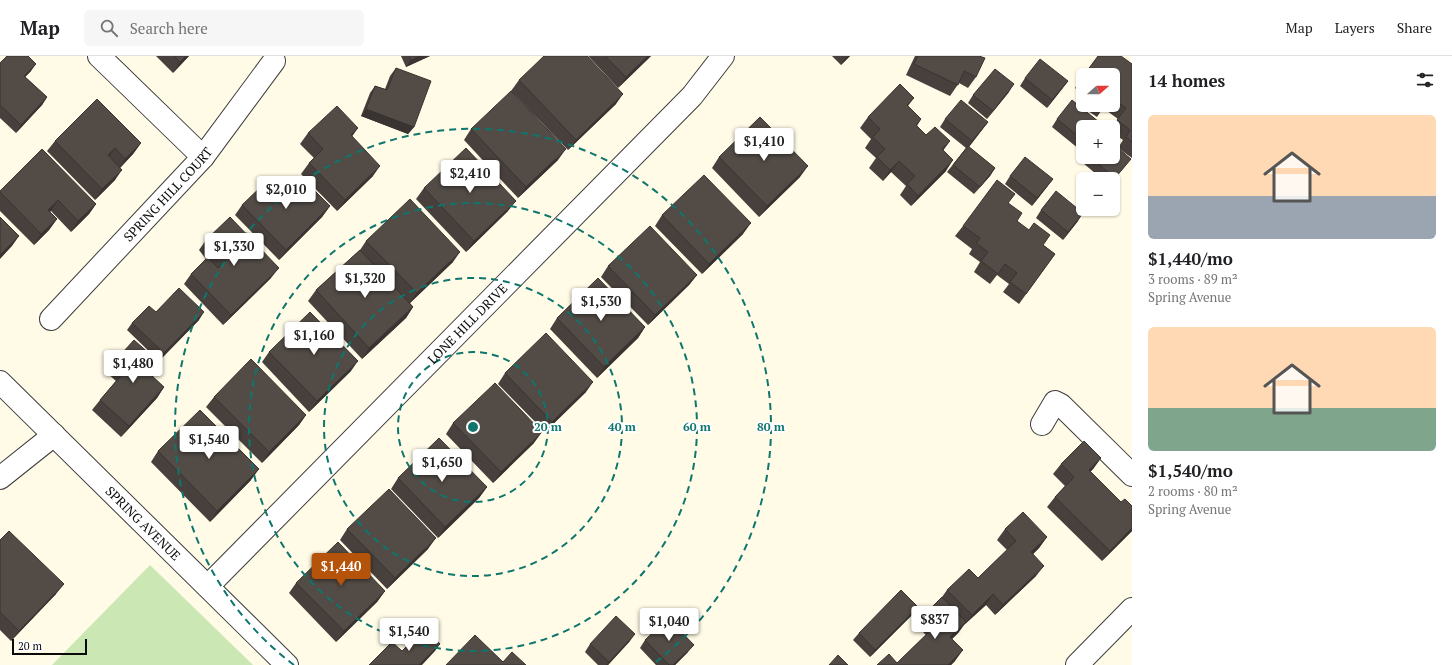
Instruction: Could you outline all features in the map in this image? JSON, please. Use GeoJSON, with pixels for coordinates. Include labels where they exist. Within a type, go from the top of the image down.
{"type":"FeatureCollection","features":[{"type":"Feature","properties":{"kind":"street"},"geometry":{"type":"LineString","coordinates":[[99,56],[203,157]]}},
{"type":"Feature","properties":{"kind":"street","name":"LONE HILL DRIVE"},"geometry":{"type":"LineString","coordinates":[[208,586],[692,96],[723,56]]}},
{"type":"Feature","properties":{"kind":"street","name":"SPRING HILL COURT"},"geometry":{"type":"LineString","coordinates":[[51,319],[203,157],[274,61]]}},
{"type":"Feature","properties":{"kind":"street","name":"SPRING AVENUE"},"geometry":{"type":"LineString","coordinates":[[0,382],[287,665]]}},
{"type":"Feature","properties":{"kind":"street"},"geometry":{"type":"LineString","coordinates":[[1042,424],[1055,402],[1060,405],[1132,475]]}},
{"type":"Feature","properties":{"kind":"street"},"geometry":{"type":"LineString","coordinates":[[0,478],[54,435]]}},
{"type":"Feature","properties":{"kind":"street"},"geometry":{"type":"LineString","coordinates":[[1077,665],[1132,609]]}},
{"type":"Feature","properties":{"kind":"green space"},"geometry":{"type":"Polygon","coordinates":[[[150,565],[253,665],[52,665],[150,565]]]}},
{"type":"Feature","properties":{"kind":"building"},"geometry":{"type":"Polygon","coordinates":[[[7,56],[28,56],[36,64],[24,76],[47,97],[21,125],[0,105],[0,63],[7,56]]]}},
{"type":"Feature","properties":{"kind":"building"},"geometry":{"type":"Polygon","coordinates":[[[174,56],[186,56],[180,62],[174,56]]]}},
{"type":"Feature","properties":{"kind":"building"},"geometry":{"type":"Polygon","coordinates":[[[409,56],[419,56],[411,60],[409,56]]]}},
{"type":"Feature","properties":{"kind":"building"},"geometry":{"type":"Polygon","coordinates":[[[544,56],[587,56],[623,94],[576,140],[519,80],[544,56]]]}},
{"type":"Feature","properties":{"kind":"building"},"geometry":{"type":"Polygon","coordinates":[[[605,56],[648,56],[626,77],[605,56]]]}},
{"type":"Feature","properties":{"kind":"building"},"geometry":{"type":"Polygon","coordinates":[[[918,56],[979,56],[985,58],[976,77],[964,71],[958,85],[914,64],[918,56]]]}},
{"type":"Feature","properties":{"kind":"building"},"geometry":{"type":"Polygon","coordinates":[[[1098,56],[1121,56],[1132,64],[1132,142],[1126,137],[1130,130],[1120,122],[1120,120],[1117,120],[1126,108],[1120,104],[1120,68],[1089,68],[1098,56]]]}},
{"type":"Feature","properties":{"kind":"building"},"geometry":{"type":"Polygon","coordinates":[[[1040,59],[1068,81],[1052,100],[1025,78],[1040,59]]]}},
{"type":"Feature","properties":{"kind":"building"},"geometry":{"type":"Polygon","coordinates":[[[396,68],[431,81],[414,127],[366,109],[375,86],[387,90],[396,68]]]}},
{"type":"Feature","properties":{"kind":"building"},"geometry":{"type":"Polygon","coordinates":[[[995,69],[1014,84],[993,111],[973,95],[995,69]]]}},
{"type":"Feature","properties":{"kind":"building"},"geometry":{"type":"Polygon","coordinates":[[[900,84],[914,98],[907,105],[921,119],[916,125],[926,135],[935,127],[950,141],[942,149],[953,160],[918,196],[907,184],[915,176],[899,161],[890,170],[877,157],[885,149],[873,137],[880,129],[868,117],[900,84]]]}},
{"type":"Feature","properties":{"kind":"building"},"geometry":{"type":"Polygon","coordinates":[[[511,91],[566,149],[526,187],[471,129],[511,91]]]}},
{"type":"Feature","properties":{"kind":"building"},"geometry":{"type":"Polygon","coordinates":[[[97,99],[141,143],[125,159],[115,148],[108,155],[122,170],[102,189],[55,141],[97,99]]]}},
{"type":"Feature","properties":{"kind":"building"},"geometry":{"type":"Polygon","coordinates":[[[961,100],[988,122],[972,141],[945,119],[961,100]]]}},
{"type":"Feature","properties":{"kind":"building"},"geometry":{"type":"Polygon","coordinates":[[[1072,100],[1076,103],[1076,112],[1087,112],[1097,120],[1076,120],[1076,134],[1057,119],[1072,100]]]}},
{"type":"Feature","properties":{"kind":"building"},"geometry":{"type":"Polygon","coordinates":[[[337,106],[358,128],[351,135],[380,166],[345,200],[309,163],[323,149],[308,133],[337,106]]]}},
{"type":"Feature","properties":{"kind":"building"},"geometry":{"type":"Polygon","coordinates":[[[760,117],[808,166],[767,206],[719,157],[760,117]]]}},
{"type":"Feature","properties":{"kind":"building"},"geometry":{"type":"Polygon","coordinates":[[[968,146],[995,168],[980,187],[953,165],[968,146]]]}},
{"type":"Feature","properties":{"kind":"building"},"geometry":{"type":"Polygon","coordinates":[[[466,148],[516,201],[474,241],[424,188],[466,148]]]}},
{"type":"Feature","properties":{"kind":"building"},"geometry":{"type":"Polygon","coordinates":[[[42,149],[96,204],[78,221],[58,200],[48,210],[57,219],[41,234],[0,191],[42,149]]]}},
{"type":"Feature","properties":{"kind":"building"},"geometry":{"type":"Polygon","coordinates":[[[1120,150],[1131,159],[1120,172],[1108,172],[1098,164],[1120,164],[1120,150]]]}},
{"type":"Feature","properties":{"kind":"building"},"geometry":{"type":"Polygon","coordinates":[[[1025,157],[1053,179],[1037,198],[1010,176],[1025,157]]]}},
{"type":"Feature","properties":{"kind":"building"},"geometry":{"type":"Polygon","coordinates":[[[704,175],[751,223],[709,264],[662,215],[704,175]]]}},
{"type":"Feature","properties":{"kind":"building"},"geometry":{"type":"Polygon","coordinates":[[[300,176],[330,206],[286,250],[242,205],[267,181],[281,195],[300,176]]]}},
{"type":"Feature","properties":{"kind":"building"},"geometry":{"type":"Polygon","coordinates":[[[997,180],[1015,194],[1008,203],[1022,213],[1017,221],[1029,230],[1034,223],[1050,235],[1043,245],[1055,254],[1026,294],[1010,282],[1017,273],[1005,264],[998,274],[981,261],[988,252],[976,243],[980,238],[963,226],[997,180]]]}},
{"type":"Feature","properties":{"kind":"building"},"geometry":{"type":"Polygon","coordinates":[[[1056,191],[1076,207],[1076,216],[1081,216],[1068,232],[1041,210],[1056,191]]]}},
{"type":"Feature","properties":{"kind":"building"},"geometry":{"type":"Polygon","coordinates":[[[410,199],[460,252],[417,293],[366,241],[410,199]]]}},
{"type":"Feature","properties":{"kind":"building"},"geometry":{"type":"Polygon","coordinates":[[[0,217],[19,236],[0,255],[0,217]]]}},
{"type":"Feature","properties":{"kind":"building"},"geometry":{"type":"Polygon","coordinates":[[[230,217],[279,268],[231,315],[191,274],[208,257],[218,268],[226,261],[206,240],[230,217]]]}},
{"type":"Feature","properties":{"kind":"building"},"geometry":{"type":"Polygon","coordinates":[[[650,226],[697,275],[655,315],[608,266],[650,226]]]}},
{"type":"Feature","properties":{"kind":"building"},"geometry":{"type":"Polygon","coordinates":[[[360,250],[413,307],[369,348],[316,290],[360,250]]]}},
{"type":"Feature","properties":{"kind":"building"},"geometry":{"type":"Polygon","coordinates":[[[598,278],[645,327],[604,367],[557,318],[598,278]]]}},
{"type":"Feature","properties":{"kind":"building"},"geometry":{"type":"Polygon","coordinates":[[[179,288],[204,312],[164,353],[132,323],[149,306],[156,312],[179,288]]]}},
{"type":"Feature","properties":{"kind":"building"},"geometry":{"type":"Polygon","coordinates":[[[310,312],[358,361],[317,401],[269,352],[310,312]]]}},
{"type":"Feature","properties":{"kind":"building"},"geometry":{"type":"Polygon","coordinates":[[[546,333],[593,382],[552,422],[505,373],[546,333]]]}},
{"type":"Feature","properties":{"kind":"building"},"geometry":{"type":"Polygon","coordinates":[[[134,340],[161,364],[151,375],[164,387],[129,426],[100,400],[124,372],[114,362],[134,340]]]}},
{"type":"Feature","properties":{"kind":"building"},"geometry":{"type":"Polygon","coordinates":[[[251,359],[306,415],[269,452],[214,397],[251,359]]]}},
{"type":"Feature","properties":{"kind":"building"},"geometry":{"type":"Polygon","coordinates":[[[495,383],[542,432],[501,472],[453,423],[495,383]]]}},
{"type":"Feature","properties":{"kind":"building"},"geometry":{"type":"Polygon","coordinates":[[[200,410],[259,469],[217,511],[158,451],[200,410]]]}},
{"type":"Feature","properties":{"kind":"building"},"geometry":{"type":"Polygon","coordinates":[[[439,438],[487,487],[445,527],[398,478],[439,438]]]}},
{"type":"Feature","properties":{"kind":"building"},"geometry":{"type":"Polygon","coordinates":[[[1084,441],[1101,458],[1089,470],[1121,502],[1125,499],[1132,506],[1132,528],[1110,551],[1055,497],[1074,477],[1061,464],[1084,441]]]}},
{"type":"Feature","properties":{"kind":"building"},"geometry":{"type":"Polygon","coordinates":[[[389,489],[436,538],[395,578],[347,529],[389,489]]]}},
{"type":"Feature","properties":{"kind":"building"},"geometry":{"type":"Polygon","coordinates":[[[1023,512],[1047,537],[1031,552],[1044,566],[1003,605],[993,594],[972,615],[947,590],[969,569],[978,578],[1016,541],[1005,529],[1023,512]]]}},
{"type":"Feature","properties":{"kind":"building"},"geometry":{"type":"Polygon","coordinates":[[[9,531],[64,584],[19,631],[0,612],[0,540],[9,531]]]}},
{"type":"Feature","properties":{"kind":"building"},"geometry":{"type":"Polygon","coordinates":[[[338,542],[385,591],[344,631],[296,583],[338,542]]]}},
{"type":"Feature","properties":{"kind":"building"},"geometry":{"type":"Polygon","coordinates":[[[901,590],[918,607],[875,650],[859,633],[901,590]]]}},
{"type":"Feature","properties":{"kind":"building"},"geometry":{"type":"Polygon","coordinates":[[[942,597],[966,622],[950,637],[963,650],[948,665],[877,665],[889,654],[897,663],[935,626],[924,615],[942,597]]]}},
{"type":"Feature","properties":{"kind":"building"},"geometry":{"type":"Polygon","coordinates":[[[616,616],[635,634],[609,662],[590,644],[616,616]]]}},
{"type":"Feature","properties":{"kind":"building"},"geometry":{"type":"Polygon","coordinates":[[[668,618],[694,645],[673,665],[669,665],[645,640],[668,618]]]}},
{"type":"Feature","properties":{"kind":"building"},"geometry":{"type":"Polygon","coordinates":[[[425,628],[440,644],[419,665],[369,665],[392,642],[402,651],[425,628]]]}},
{"type":"Feature","properties":{"kind":"building"},"geometry":{"type":"Polygon","coordinates":[[[475,635],[503,662],[512,652],[526,665],[446,665],[475,635]]]}},
{"type":"Feature","properties":{"kind":"building"},"geometry":{"type":"Polygon","coordinates":[[[838,655],[848,665],[829,665],[838,655]]]}}]}
